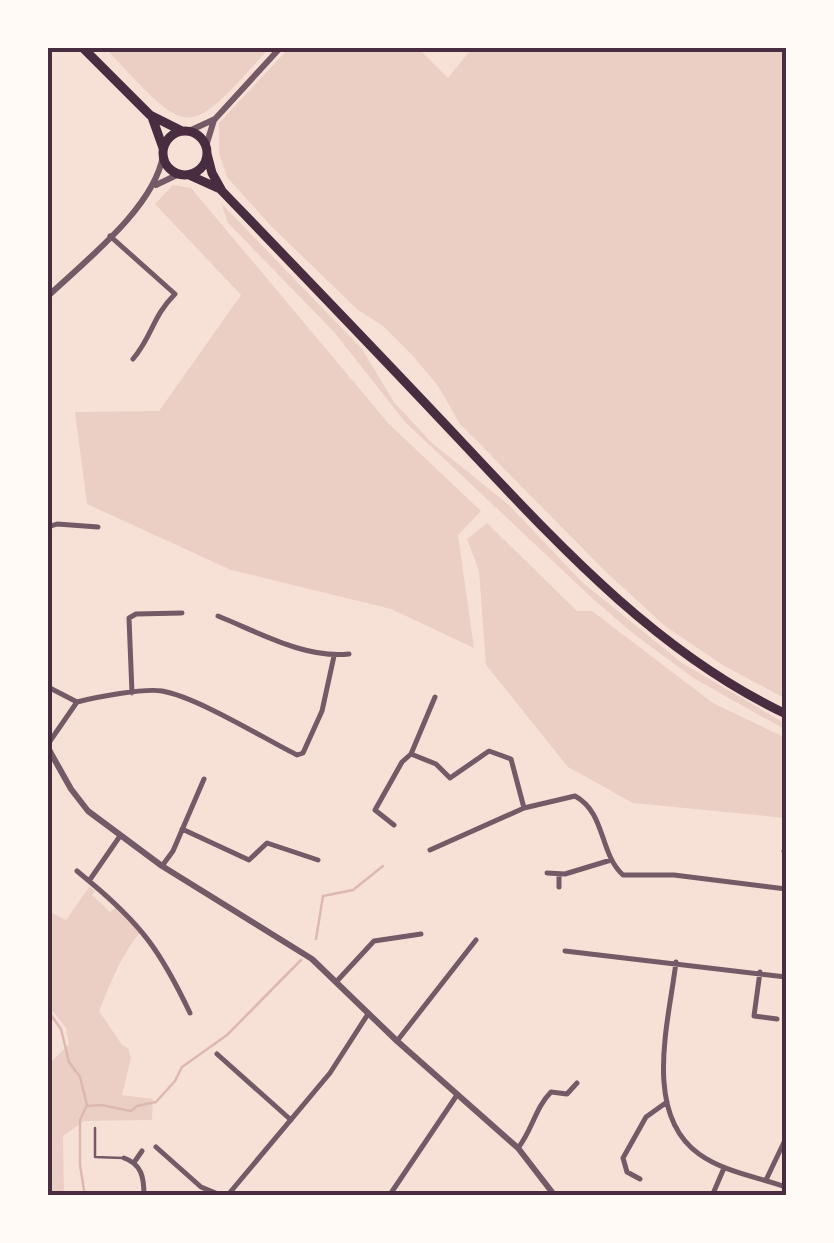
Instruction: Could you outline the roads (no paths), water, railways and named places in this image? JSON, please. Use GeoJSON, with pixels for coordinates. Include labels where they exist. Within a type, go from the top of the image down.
{"type":"FeatureCollection","features":[{"type":"Feature","properties":{"kind":"highway"},"geometry":{"type":"LineString","coordinates":[[84,48],[150,114],[162,136],[169,169],[222,191]]}},
{"type":"Feature","properties":{"kind":"highway"},"geometry":{"type":"LineString","coordinates":[[150,114],[200,137],[222,191],[562,547],[639,618],[696,662],[786,714]]}},
{"type":"Feature","properties":{"kind":"highway"},"geometry":{"type":"LineString","coordinates":[[163,152],[170,136],[185,131]]}},
{"type":"Feature","properties":{"kind":"highway"},"geometry":{"type":"LineString","coordinates":[[184,175],[201,168],[206,150]]}},
{"type":"Feature","properties":{"kind":"street"},"geometry":{"type":"LineString","coordinates":[[185,131],[214,119],[280,48]]}},
{"type":"Feature","properties":{"kind":"street"},"geometry":{"type":"LineString","coordinates":[[206,150],[214,119]]}},
{"type":"Feature","properties":{"kind":"street"},"geometry":{"type":"LineString","coordinates":[[48,296],[110,236],[154,185],[163,152]]}},
{"type":"Feature","properties":{"kind":"street"},"geometry":{"type":"LineString","coordinates":[[154,185],[184,175]]}},
{"type":"Feature","properties":{"kind":"street"},"geometry":{"type":"LineString","coordinates":[[110,236],[175,294],[158,311],[148,341],[134,359]]}},
{"type":"Feature","properties":{"kind":"street"},"geometry":{"type":"LineString","coordinates":[[48,527],[98,527]]}},
{"type":"Feature","properties":{"kind":"street"},"geometry":{"type":"LineString","coordinates":[[132,692],[129,618],[136,614],[182,613]]}},
{"type":"Feature","properties":{"kind":"street"},"geometry":{"type":"LineString","coordinates":[[218,616],[282,642],[334,656],[349,654]]}},
{"type":"Feature","properties":{"kind":"street"},"geometry":{"type":"LineString","coordinates":[[48,687],[77,702],[132,692],[162,692],[186,699],[297,755],[303,752],[322,712],[334,656]]}},
{"type":"Feature","properties":{"kind":"street"},"geometry":{"type":"LineString","coordinates":[[394,825],[375,810],[402,762],[411,754],[435,697]]}},
{"type":"Feature","properties":{"kind":"street"},"geometry":{"type":"LineString","coordinates":[[77,702],[48,746],[88,811],[162,866],[312,959],[518,1148],[555,1196]]}},
{"type":"Feature","properties":{"kind":"street"},"geometry":{"type":"LineString","coordinates":[[411,754],[436,764],[450,778],[488,751],[511,758],[524,808]]}},
{"type":"Feature","properties":{"kind":"street"},"geometry":{"type":"LineString","coordinates":[[162,866],[204,779]]}},
{"type":"Feature","properties":{"kind":"street"},"geometry":{"type":"LineString","coordinates":[[430,850],[524,808],[575,796],[585,802],[596,818],[611,860],[620,873],[786,889]]}},
{"type":"Feature","properties":{"kind":"street"},"geometry":{"type":"LineString","coordinates":[[182,829],[250,860],[267,842],[318,860]]}},
{"type":"Feature","properties":{"kind":"street"},"geometry":{"type":"LineString","coordinates":[[89,881],[120,836]]}},
{"type":"Feature","properties":{"kind":"street"},"geometry":{"type":"LineString","coordinates":[[547,873],[586,870],[611,860]]}},
{"type":"Feature","properties":{"kind":"street"},"geometry":{"type":"LineString","coordinates":[[77,871],[121,908],[152,942],[190,1013]]}},
{"type":"Feature","properties":{"kind":"street"},"geometry":{"type":"LineString","coordinates":[[559,874],[559,887]]}},
{"type":"Feature","properties":{"kind":"street"},"geometry":{"type":"LineString","coordinates":[[337,981],[374,942],[421,934]]}},
{"type":"Feature","properties":{"kind":"street"},"geometry":{"type":"LineString","coordinates":[[397,1040],[476,940]]}},
{"type":"Feature","properties":{"kind":"street"},"geometry":{"type":"LineString","coordinates":[[565,950],[786,977]]}},
{"type":"Feature","properties":{"kind":"street"},"geometry":{"type":"LineString","coordinates":[[676,962],[663,1074],[667,1102],[680,1137],[700,1155],[724,1168],[786,1187]]}},
{"type":"Feature","properties":{"kind":"street"},"geometry":{"type":"LineString","coordinates":[[760,972],[754,1016],[776,1019]]}},
{"type":"Feature","properties":{"kind":"street"},"geometry":{"type":"LineString","coordinates":[[156,1147],[201,1187],[225,1196],[330,1072],[368,1014]]}},
{"type":"Feature","properties":{"kind":"street"},"geometry":{"type":"LineString","coordinates":[[217,1054],[291,1120]]}},
{"type":"Feature","properties":{"kind":"street"},"geometry":{"type":"LineString","coordinates":[[518,1148],[527,1137],[542,1101],[551,1092],[568,1094],[576,1083]]}},
{"type":"Feature","properties":{"kind":"street"},"geometry":{"type":"LineString","coordinates":[[388,1196],[458,1093]]}},
{"type":"Feature","properties":{"kind":"street"},"geometry":{"type":"LineString","coordinates":[[640,1178],[627,1172],[623,1158],[646,1118],[667,1102]]}},
{"type":"Feature","properties":{"kind":"street"},"geometry":{"type":"LineString","coordinates":[[766,1180],[786,1138]]}},
{"type":"Feature","properties":{"kind":"street"},"geometry":{"type":"LineString","coordinates":[[135,1162],[142,1150]]}},
{"type":"Feature","properties":{"kind":"street"},"geometry":{"type":"LineString","coordinates":[[124,1158],[135,1162],[142,1171],[144,1196]]}},
{"type":"Feature","properties":{"kind":"street"},"geometry":{"type":"LineString","coordinates":[[712,1196],[724,1168]]}},
{"type":"Feature","properties":{"kind":"lane"},"geometry":{"type":"LineString","coordinates":[[95,1128],[96,1156],[124,1158]]}},
{"type":"Feature","properties":{"kind":"waterway"},"geometry":{"type":"LineString","coordinates":[[316,939],[323,896],[353,890],[383,866]]}},
{"type":"Feature","properties":{"kind":"waterway"},"geometry":{"type":"LineString","coordinates":[[87,1106],[131,1111],[156,1102],[182,1067],[227,1035],[301,960]]}},
{"type":"Feature","properties":{"kind":"waterway"},"geometry":{"type":"LineString","coordinates":[[48,1011],[61,1029],[69,1062],[80,1077],[87,1105],[80,1120],[85,1196]]}}]}
